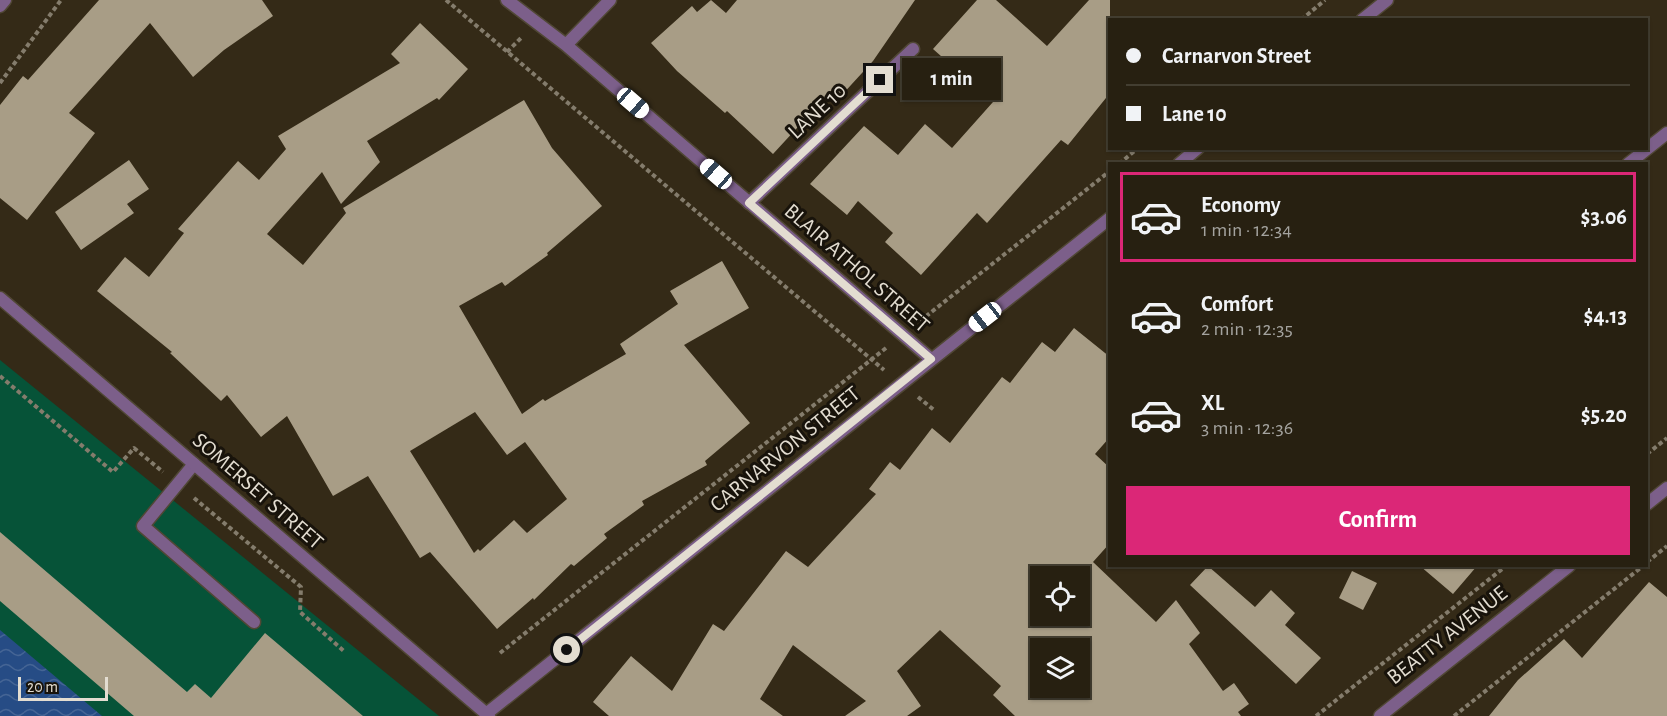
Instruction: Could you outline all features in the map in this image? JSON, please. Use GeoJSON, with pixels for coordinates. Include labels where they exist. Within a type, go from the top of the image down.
{"type":"FeatureCollection","features":[{"type":"Feature","properties":{"kind":"street"},"geometry":{"type":"LineString","coordinates":[[0,6],[4,0]]}},
{"type":"Feature","properties":{"kind":"street","name":"BLAIR ATHOL STREET"},"geometry":{"type":"LineString","coordinates":[[507,0],[566,45],[931,359]]}},
{"type":"Feature","properties":{"kind":"street"},"geometry":{"type":"LineString","coordinates":[[566,45],[610,0]]}},
{"type":"Feature","properties":{"kind":"street"},"geometry":{"type":"LineString","coordinates":[[1364,18],[1387,0]]}},
{"type":"Feature","properties":{"kind":"street","name":"LANE 10"},"geometry":{"type":"LineString","coordinates":[[749,203],[913,49]]}},
{"type":"Feature","properties":{"kind":"street"},"geometry":{"type":"LineString","coordinates":[[1648,148],[1667,133]]}},
{"type":"Feature","properties":{"kind":"street"},"geometry":{"type":"LineString","coordinates":[[1181,162],[1196,150]]}},
{"type":"Feature","properties":{"kind":"street"},"geometry":{"type":"LineString","coordinates":[[1631,162],[1646,150]]}},
{"type":"Feature","properties":{"kind":"street","name":"CARNARVON STREET"},"geometry":{"type":"LineString","coordinates":[[488,715],[1108,220]]}},
{"type":"Feature","properties":{"kind":"street","name":"SOMERSET STREET"},"geometry":{"type":"LineString","coordinates":[[0,298],[488,715]]}},
{"type":"Feature","properties":{"kind":"street"},"geometry":{"type":"LineString","coordinates":[[194,464],[143,526],[254,621]]}},
{"type":"Feature","properties":{"kind":"street"},"geometry":{"type":"LineString","coordinates":[[1648,503],[1667,488]]}},
{"type":"Feature","properties":{"kind":"street","name":"BEATTY AVENUE"},"geometry":{"type":"LineString","coordinates":[[1380,716],[1568,567]]}},
{"type":"Feature","properties":{"kind":"path"},"geometry":{"type":"LineString","coordinates":[[0,83],[60,0]]}},
{"type":"Feature","properties":{"kind":"path"},"geometry":{"type":"LineString","coordinates":[[446,0],[934,410]]}},
{"type":"Feature","properties":{"kind":"path"},"geometry":{"type":"LineString","coordinates":[[1302,18],[1325,0]]}},
{"type":"Feature","properties":{"kind":"path"},"geometry":{"type":"LineString","coordinates":[[1121,162],[1136,150]]}},
{"type":"Feature","properties":{"kind":"path"},"geometry":{"type":"LineString","coordinates":[[500,653],[1108,173]]}},
{"type":"Feature","properties":{"kind":"path"},"geometry":{"type":"LineString","coordinates":[[1648,453],[1667,438]]}},
{"type":"Feature","properties":{"kind":"path"},"geometry":{"type":"LineString","coordinates":[[1648,561],[1667,546]]}},
{"type":"Feature","properties":{"kind":"path"},"geometry":{"type":"LineString","coordinates":[[1316,716],[1505,567]]}},
{"type":"Feature","properties":{"kind":"path"},"geometry":{"type":"LineString","coordinates":[[1454,716],[1642,567]]}},
{"type":"Feature","properties":{"kind":"green space"},"geometry":{"type":"Polygon","coordinates":[[[0,360],[439,716],[0,716],[0,360]]]}},
{"type":"Feature","properties":{"kind":"water"},"geometry":{"type":"Polygon","coordinates":[[[0,630],[102,716],[0,716],[0,630]]]}},
{"type":"Feature","properties":{"kind":"building"},"geometry":{"type":"Polygon","coordinates":[[[99,0],[262,0],[273,16],[224,50],[193,77],[150,23],[69,113],[95,133],[27,220],[0,198],[0,105],[23,76],[28,80],[99,0]]]}},
{"type":"Feature","properties":{"kind":"building"},"geometry":{"type":"Polygon","coordinates":[[[711,0],[726,13],[737,0],[915,0],[873,61],[840,97],[832,90],[773,154],[727,111],[725,113],[677,71],[651,43],[692,6],[697,12],[711,0]]]}},
{"type":"Feature","properties":{"kind":"building"},"geometry":{"type":"Polygon","coordinates":[[[977,0],[996,0],[1047,46],[1089,0],[1110,0],[1108,95],[1068,145],[1061,140],[987,223],[977,213],[921,275],[885,242],[893,233],[858,201],[847,215],[810,184],[864,126],[898,155],[925,124],[952,148],[993,102],[933,49],[977,0]]]}},
{"type":"Feature","properties":{"kind":"building"},"geometry":{"type":"Polygon","coordinates":[[[420,23],[468,69],[439,100],[437,98],[367,141],[380,162],[341,204],[322,172],[267,234],[303,265],[346,213],[343,208],[524,100],[552,148],[602,206],[547,253],[548,255],[505,286],[502,282],[459,306],[522,414],[543,399],[545,401],[626,354],[620,344],[678,304],[670,291],[722,261],[749,308],[684,345],[750,423],[705,461],[707,465],[642,501],[644,505],[604,534],[607,538],[574,566],[571,564],[534,600],[533,598],[497,629],[430,552],[420,558],[368,476],[333,496],[287,416],[261,437],[227,395],[221,401],[170,353],[172,352],[97,291],[125,257],[149,277],[184,233],[178,229],[238,161],[259,180],[286,149],[278,136],[400,63],[391,54],[420,23]],[[475,412],[410,451],[474,553],[478,549],[480,551],[514,520],[527,533],[567,499],[525,442],[507,455],[475,412]]]}},
{"type":"Feature","properties":{"kind":"building"},"geometry":{"type":"Polygon","coordinates":[[[129,160],[149,189],[127,204],[134,213],[81,250],[55,212],[129,160]]]}},
{"type":"Feature","properties":{"kind":"building"},"geometry":{"type":"Polygon","coordinates":[[[1074,328],[1108,355],[1108,439],[1095,454],[1108,466],[1108,545],[1093,562],[1156,622],[1176,600],[1200,633],[1189,644],[1223,691],[1234,683],[1249,704],[1238,712],[1241,716],[1015,716],[993,695],[1001,686],[940,630],[897,671],[921,706],[907,716],[845,716],[866,701],[793,645],[760,699],[783,716],[609,716],[593,702],[631,656],[672,691],[713,624],[724,631],[786,551],[808,567],[876,494],[869,489],[890,462],[900,470],[932,428],[950,443],[1002,377],[1010,383],[1042,342],[1055,352],[1074,328]]]}},
{"type":"Feature","properties":{"kind":"building"},"geometry":{"type":"Polygon","coordinates":[[[0,532],[187,692],[195,684],[211,698],[265,633],[363,716],[134,716],[0,601],[0,532]]]}},
{"type":"Feature","properties":{"kind":"building"},"geometry":{"type":"Polygon","coordinates":[[[1209,567],[1255,607],[1271,590],[1295,613],[1285,625],[1321,658],[1296,684],[1190,585],[1209,567]]]}},
{"type":"Feature","properties":{"kind":"building"},"geometry":{"type":"Polygon","coordinates":[[[1421,567],[1476,567],[1453,594],[1421,567]]]}},
{"type":"Feature","properties":{"kind":"building"},"geometry":{"type":"Polygon","coordinates":[[[1352,571],[1377,583],[1363,610],[1339,598],[1352,571]]]}},
{"type":"Feature","properties":{"kind":"building"},"geometry":{"type":"Polygon","coordinates":[[[1649,582],[1667,597],[1667,716],[1489,716],[1518,680],[1564,639],[1582,658],[1649,582]]]}},
{"type":"Feature","properties":{"kind":"route"},"geometry":{"type":"LineString","coordinates":[[567,650],[931,359],[749,203],[880,80]]}}]}
